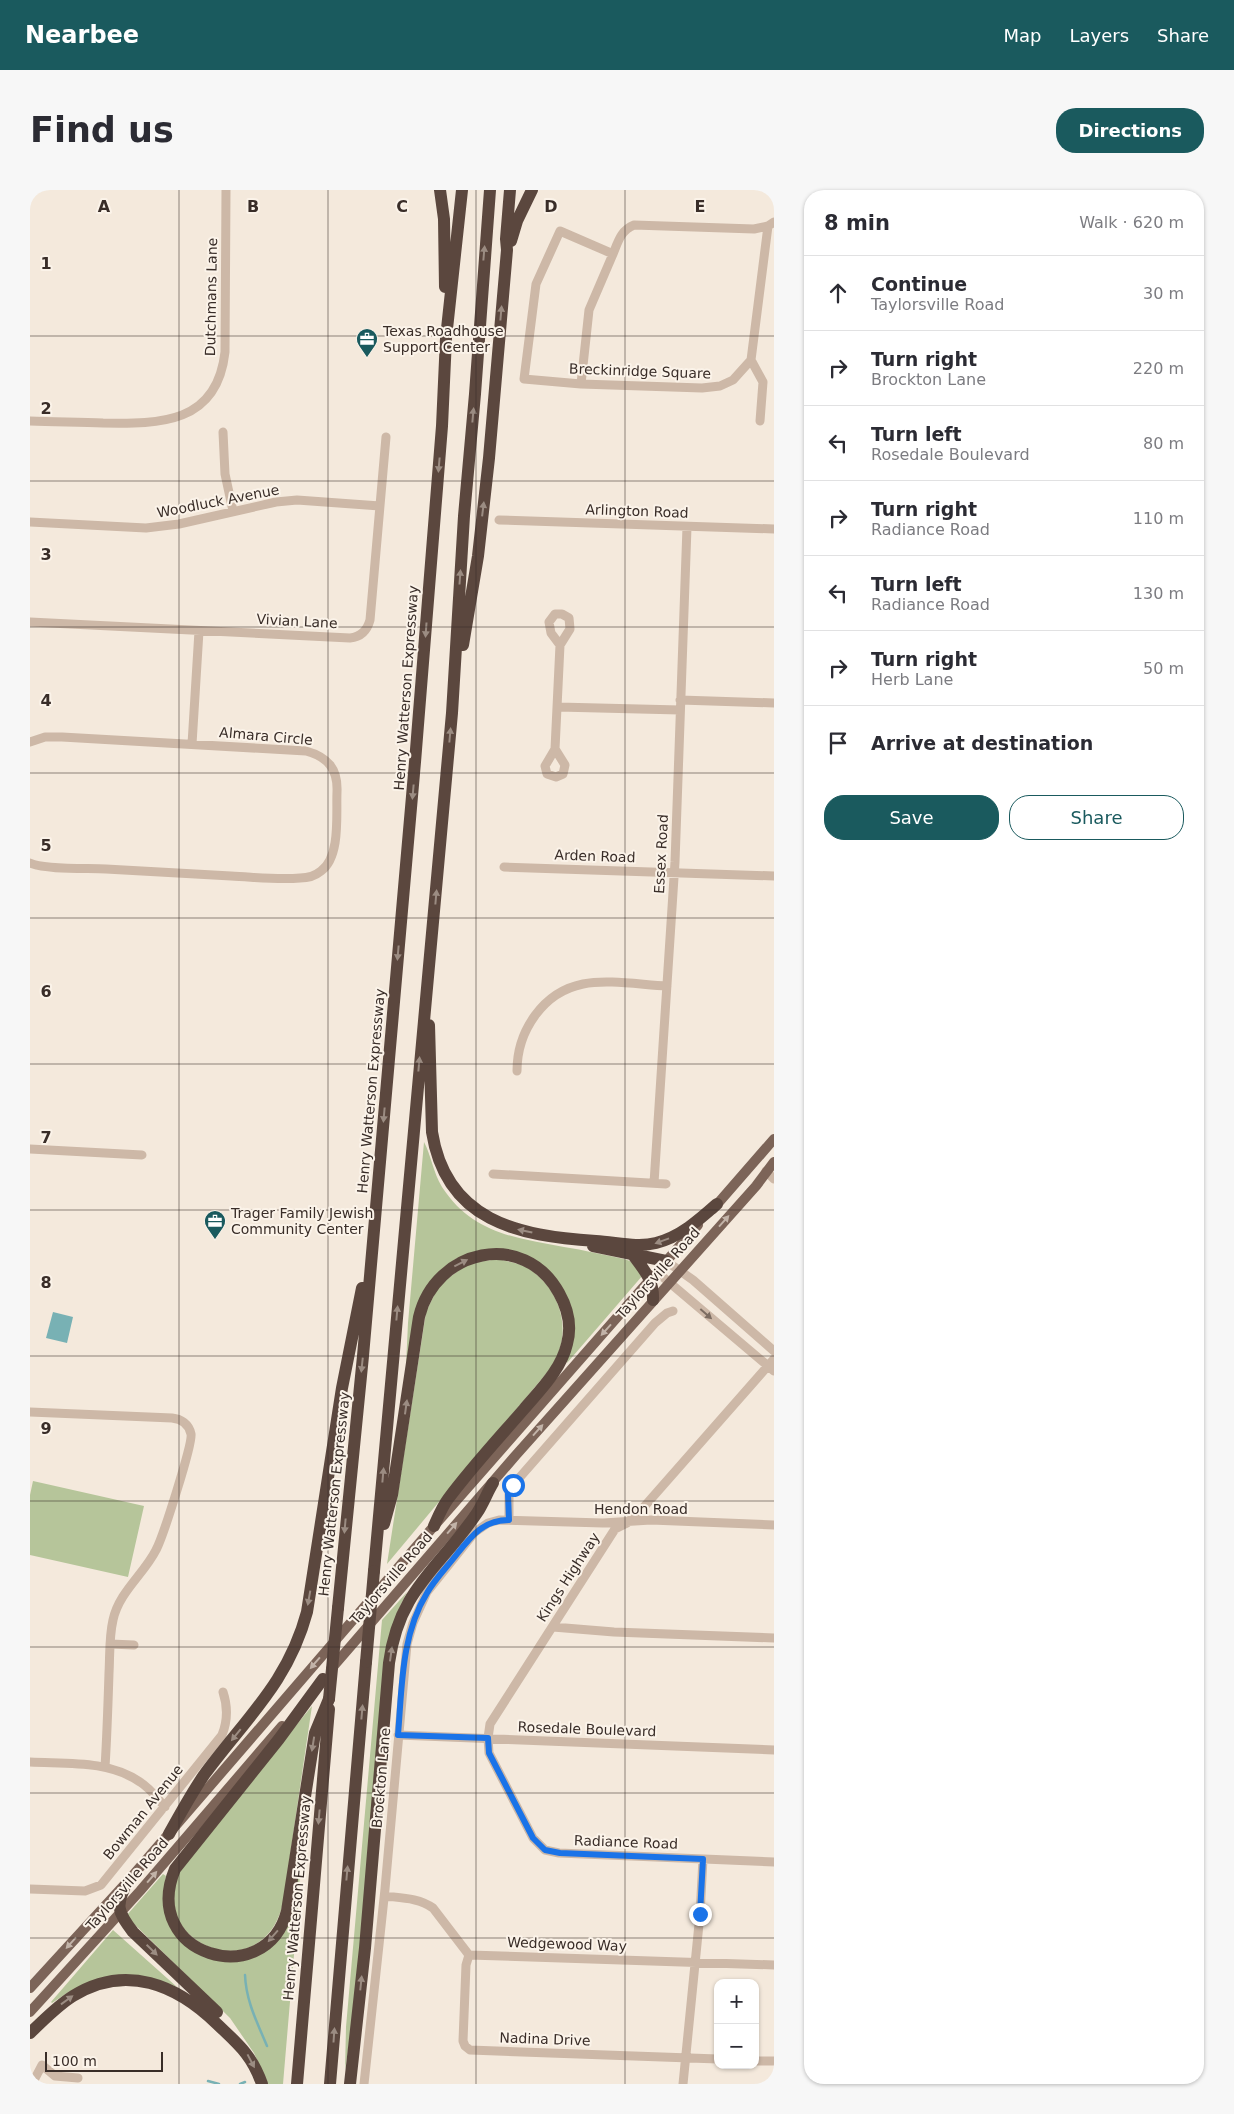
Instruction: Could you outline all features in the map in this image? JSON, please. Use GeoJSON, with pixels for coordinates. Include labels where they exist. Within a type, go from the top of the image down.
{"type":"FeatureCollection","features":[{"type":"Feature","properties":{"kind":"highway"},"geometry":{"type":"LineString","coordinates":[[440,190],[444,219],[446,338]]}},
{"type":"Feature","properties":{"kind":"highway","name":"Henry Watterson Expressway"},"geometry":{"type":"LineString","coordinates":[[297,2084],[329,1699],[374,1229],[423,668],[442,426],[446,338],[462,190]]}},
{"type":"Feature","properties":{"kind":"highway"},"geometry":{"type":"LineString","coordinates":[[330,2084],[421,1037],[428,980],[452,713],[464,516],[490,190]]}},
{"type":"Feature","properties":{"kind":"highway"},"geometry":{"type":"LineString","coordinates":[[452,713],[478,556],[489,458],[507,250],[506,239],[510,190]]}},
{"type":"Feature","properties":{"kind":"highway"},"geometry":{"type":"LineString","coordinates":[[507,250],[517,221],[532,190]]}},
{"type":"Feature","properties":{"kind":"highway"},"geometry":{"type":"LineString","coordinates":[[428,980],[434,1148],[451,1186],[468,1204],[496,1222],[524,1232],[573,1240],[633,1245],[655,1244],[670,1238],[690,1227],[717,1204]]}},
{"type":"Feature","properties":{"kind":"highway"},"geometry":{"type":"LineString","coordinates":[[169,1834],[204,1776],[276,1684],[298,1642],[307,1612],[342,1388],[374,1229]]}},
{"type":"Feature","properties":{"kind":"highway"},"geometry":{"type":"LineString","coordinates":[[573,1240],[604,1250],[666,1261]]}},
{"type":"Feature","properties":{"kind":"highway"},"geometry":{"type":"LineString","coordinates":[[376,1558],[392,1495],[424,1301],[441,1277],[463,1261],[479,1255],[495,1253],[518,1258],[540,1270],[555,1286],[564,1302],[568,1315],[567,1344],[554,1372],[447,1500],[434,1526]]}},
{"type":"Feature","properties":{"kind":"highway"},"geometry":{"type":"LineString","coordinates":[[633,1255],[645,1270],[654,1276],[653,1300]]}},
{"type":"Feature","properties":{"kind":"highway"},"geometry":{"type":"LineString","coordinates":[[350,2084],[365,1948],[389,1662],[394,1636],[409,1599],[477,1513],[492,1482]]}},
{"type":"Feature","properties":{"kind":"highway"},"geometry":{"type":"LineString","coordinates":[[323,1679],[279,1739],[175,1868],[169,1884],[172,1920],[182,1935],[202,1950],[211,1954],[236,1957],[250,1953],[270,1940],[282,1924],[287,1911],[315,1733],[329,1699]]}},
{"type":"Feature","properties":{"kind":"highway"},"geometry":{"type":"LineString","coordinates":[[128,1881],[119,1900],[120,1914],[133,1932],[224,2020],[235,2041]]}},
{"type":"Feature","properties":{"kind":"highway"},"geometry":{"type":"LineString","coordinates":[[30,2033],[66,2000],[84,1990],[111,1982],[138,1980],[165,1987],[184,1996],[205,2012],[247,2052],[262,2084]]}},
{"type":"Feature","properties":{"kind":"main road","name":"Taylorsville Road"},"geometry":{"type":"LineString","coordinates":[[30,1988],[128,1881],[434,1526],[774,1138]]}},
{"type":"Feature","properties":{"kind":"main road","name":"Taylorsville Road"},"geometry":{"type":"LineString","coordinates":[[30,2012],[120,1914],[492,1482],[669,1282],[770,1175],[774,1162]]}},
{"type":"Feature","properties":{"kind":"street","name":"Dutchmans Lane"},"geometry":{"type":"LineString","coordinates":[[30,421],[121,423],[166,421],[187,413],[209,394],[218,378],[225,352],[226,190]]}},
{"type":"Feature","properties":{"kind":"street"},"geometry":{"type":"LineString","coordinates":[[581,384],[589,310],[620,236],[627,229],[634,225],[754,229],[771,224],[751,360],[763,382],[760,421]]}},
{"type":"Feature","properties":{"kind":"street","name":"Breckinridge Square"},"geometry":{"type":"LineString","coordinates":[[613,254],[560,231],[536,284],[524,379],[581,384],[702,388],[720,386],[733,380],[751,360]]}},
{"type":"Feature","properties":{"kind":"street"},"geometry":{"type":"LineString","coordinates":[[224,432],[225,474],[233,511]]}},
{"type":"Feature","properties":{"kind":"street","name":"Vivian Lane"},"geometry":{"type":"LineString","coordinates":[[30,622],[350,638],[360,636],[365,632],[370,620],[386,437]]}},
{"type":"Feature","properties":{"kind":"street","name":"Woodluck Avenue"},"geometry":{"type":"LineString","coordinates":[[30,522],[146,528],[179,524],[276,502],[297,500],[380,506]]}},
{"type":"Feature","properties":{"kind":"street","name":"Arlington Road"},"geometry":{"type":"LineString","coordinates":[[499,520],[774,529]]}},
{"type":"Feature","properties":{"kind":"street","name":"Essex Road"},"geometry":{"type":"LineString","coordinates":[[654,1183],[674,872],[686,527]]}},
{"type":"Feature","properties":{"kind":"street"},"geometry":{"type":"LineString","coordinates":[[192,744],[199,631]]}},
{"type":"Feature","properties":{"kind":"street"},"geometry":{"type":"LineString","coordinates":[[555,749],[560,645]]}},
{"type":"Feature","properties":{"kind":"street"},"geometry":{"type":"LineString","coordinates":[[680,700],[774,703]]}},
{"type":"Feature","properties":{"kind":"street"},"geometry":{"type":"LineString","coordinates":[[558,707],[680,710]]}},
{"type":"Feature","properties":{"kind":"street","name":"Almara Circle"},"geometry":{"type":"LineString","coordinates":[[30,742],[54,737],[299,750],[314,753],[327,761],[336,773],[337,795],[335,847],[330,861],[324,869],[311,877],[289,878],[72,867],[30,862]]}},
{"type":"Feature","properties":{"kind":"street","name":"Arden Road"},"geometry":{"type":"LineString","coordinates":[[504,867],[774,876]]}},
{"type":"Feature","properties":{"kind":"street"},"geometry":{"type":"LineString","coordinates":[[517,1071],[518,1051],[528,1026],[538,1011],[574,986],[590,983],[668,986]]}},
{"type":"Feature","properties":{"kind":"street"},"geometry":{"type":"LineString","coordinates":[[30,1149],[142,1155]]}},
{"type":"Feature","properties":{"kind":"street"},"geometry":{"type":"LineString","coordinates":[[493,1174],[666,1184]]}},
{"type":"Feature","properties":{"kind":"street"},"geometry":{"type":"LineString","coordinates":[[666,1261],[680,1270],[774,1351]]}},
{"type":"Feature","properties":{"kind":"street"},"geometry":{"type":"LineString","coordinates":[[654,1276],[669,1282],[772,1366]]}},
{"type":"Feature","properties":{"kind":"street"},"geometry":{"type":"LineString","coordinates":[[509,1520],[508,1494],[513,1485],[655,1323],[666,1313],[673,1311]]}},
{"type":"Feature","properties":{"kind":"street","name":"Kings Highway"},"geometry":{"type":"LineString","coordinates":[[488,1738],[490,1724],[615,1529],[627,1523],[643,1508],[772,1366]]}},
{"type":"Feature","properties":{"kind":"street"},"geometry":{"type":"LineString","coordinates":[[30,1412],[177,1418],[188,1426],[191,1433],[190,1446],[161,1539],[149,1564],[118,1604],[112,1621],[105,1767]]}},
{"type":"Feature","properties":{"kind":"street","name":"Brockton Lane"},"geometry":{"type":"LineString","coordinates":[[364,2084],[385,1896],[407,1644],[422,1601],[435,1581],[475,1532],[488,1523],[498,1520],[509,1520]]}},
{"type":"Feature","properties":{"kind":"street","name":"Hendon Road"},"geometry":{"type":"LineString","coordinates":[[509,1520],[627,1523],[651,1520],[774,1525]]}},
{"type":"Feature","properties":{"kind":"street"},"geometry":{"type":"LineString","coordinates":[[553,1627],[606,1632],[774,1638]]}},
{"type":"Feature","properties":{"kind":"street"},"geometry":{"type":"LineString","coordinates":[[110,1644],[134,1645]]}},
{"type":"Feature","properties":{"kind":"street","name":"Bowman Avenue"},"geometry":{"type":"LineString","coordinates":[[30,1889],[85,1891],[95,1889],[107,1878],[222,1736],[227,1718],[227,1706],[223,1692]]}},
{"type":"Feature","properties":{"kind":"street","name":"Rosedale Boulevard"},"geometry":{"type":"LineString","coordinates":[[398,1735],[774,1750]]}},
{"type":"Feature","properties":{"kind":"street","name":"Radiance Road"},"geometry":{"type":"LineString","coordinates":[[488,1738],[488,1748],[494,1762],[533,1838],[545,1850],[560,1853],[774,1862]]}},
{"type":"Feature","properties":{"kind":"street"},"geometry":{"type":"LineString","coordinates":[[30,1762],[86,1764],[122,1772],[140,1782],[165,1807]]}},
{"type":"Feature","properties":{"kind":"street"},"geometry":{"type":"LineString","coordinates":[[683,2084],[696,1962],[703,1859]]}},
{"type":"Feature","properties":{"kind":"street"},"geometry":{"type":"LineString","coordinates":[[385,1896],[414,1899],[426,1903],[433,1908],[468,1955]]}},
{"type":"Feature","properties":{"kind":"street","name":"Wedgewood Way"},"geometry":{"type":"LineString","coordinates":[[468,1955],[774,1965]]}},
{"type":"Feature","properties":{"kind":"street","name":"Nadina Drive"},"geometry":{"type":"LineString","coordinates":[[468,1955],[463,2041],[470,2050],[714,2059]]}},
{"type":"Feature","properties":{"kind":"street"},"geometry":{"type":"LineString","coordinates":[[759,2061],[774,2061]]}},
{"type":"Feature","properties":{"kind":"street"},"geometry":{"type":"LineString","coordinates":[[32,2084],[42,2065],[54,2076],[78,2078]]}},
{"type":"Feature","properties":{"kind":"green space"},"geometry":{"type":"Polygon","coordinates":[[[424,1142],[442,1187],[467,1215],[481,1224],[496,1231],[528,1240],[624,1259],[630,1261],[643,1275],[567,1363],[572,1322],[534,1261],[457,1258],[443,1268],[427,1286],[406,1365],[424,1142]]]}},
{"type":"Feature","properties":{"kind":"green space"},"geometry":{"type":"Polygon","coordinates":[[[499,1259],[526,1267],[536,1274],[551,1291],[561,1313],[562,1336],[559,1351],[550,1369],[387,1564],[426,1312],[439,1285],[469,1263],[499,1259]]]}},
{"type":"Feature","properties":{"kind":"green space"},"geometry":{"type":"Polygon","coordinates":[[[33,1481],[144,1506],[128,1577],[30,1555],[30,1495],[33,1481]]]}},
{"type":"Feature","properties":{"kind":"green space"},"geometry":{"type":"Polygon","coordinates":[[[407,1592],[400,1606],[354,2010],[345,2070],[346,2027],[382,1620],[407,1592]]]}},
{"type":"Feature","properties":{"kind":"green space"},"geometry":{"type":"Polygon","coordinates":[[[312,1706],[286,1890],[277,1921],[260,1941],[246,1948],[231,1951],[215,1949],[201,1943],[188,1933],[179,1921],[173,1905],[174,1890],[180,1871],[185,1862],[229,1807],[312,1706]]]}},
{"type":"Feature","properties":{"kind":"green space"},"geometry":{"type":"Polygon","coordinates":[[[300,1863],[299,1896],[283,2084],[268,2084],[254,2053],[230,2018],[126,1916],[163,1874],[166,1876],[163,1895],[166,1916],[192,1950],[205,1957],[267,1948],[300,1863]]]}},
{"type":"Feature","properties":{"kind":"green space"},"geometry":{"type":"Polygon","coordinates":[[[113,1930],[177,1987],[164,1982],[70,1991],[52,2003],[51,2002],[113,1930]]]}},
{"type":"Feature","properties":{"kind":"water"},"geometry":{"type":"Polygon","coordinates":[[[53,1312],[73,1317],[67,1343],[46,1338],[53,1312]]]}},
{"type":"Feature","properties":{"kind":"waterway"},"geometry":{"type":"LineString","coordinates":[[245,1975],[250,2003],[267,2046]]}},
{"type":"Feature","properties":{"kind":"waterway"},"geometry":{"type":"LineString","coordinates":[[208,2081],[219,2084]]}},
{"type":"Feature","properties":{"kind":"waterway"},"geometry":{"type":"LineString","coordinates":[[240,2084],[245,2082]]}},
{"type":"Feature","properties":{"kind":"place","name":"Texas Roadhouse Support Center"},"geometry":{"type":"Point","coordinates":[367,358]}},
{"type":"Feature","properties":{"kind":"place","name":"Trager Family Jewish Community Center"},"geometry":{"type":"Point","coordinates":[215,1240]}},
{"type":"Feature","properties":{"kind":"route"},"geometry":{"type":"LineString","coordinates":[[513,1485],[508,1494],[509,1520],[498,1520],[488,1523],[475,1532],[427,1592],[417,1612],[407,1644],[398,1735],[488,1738],[489,1753],[533,1838],[545,1850],[560,1853],[703,1859],[700,1914]]}}]}
